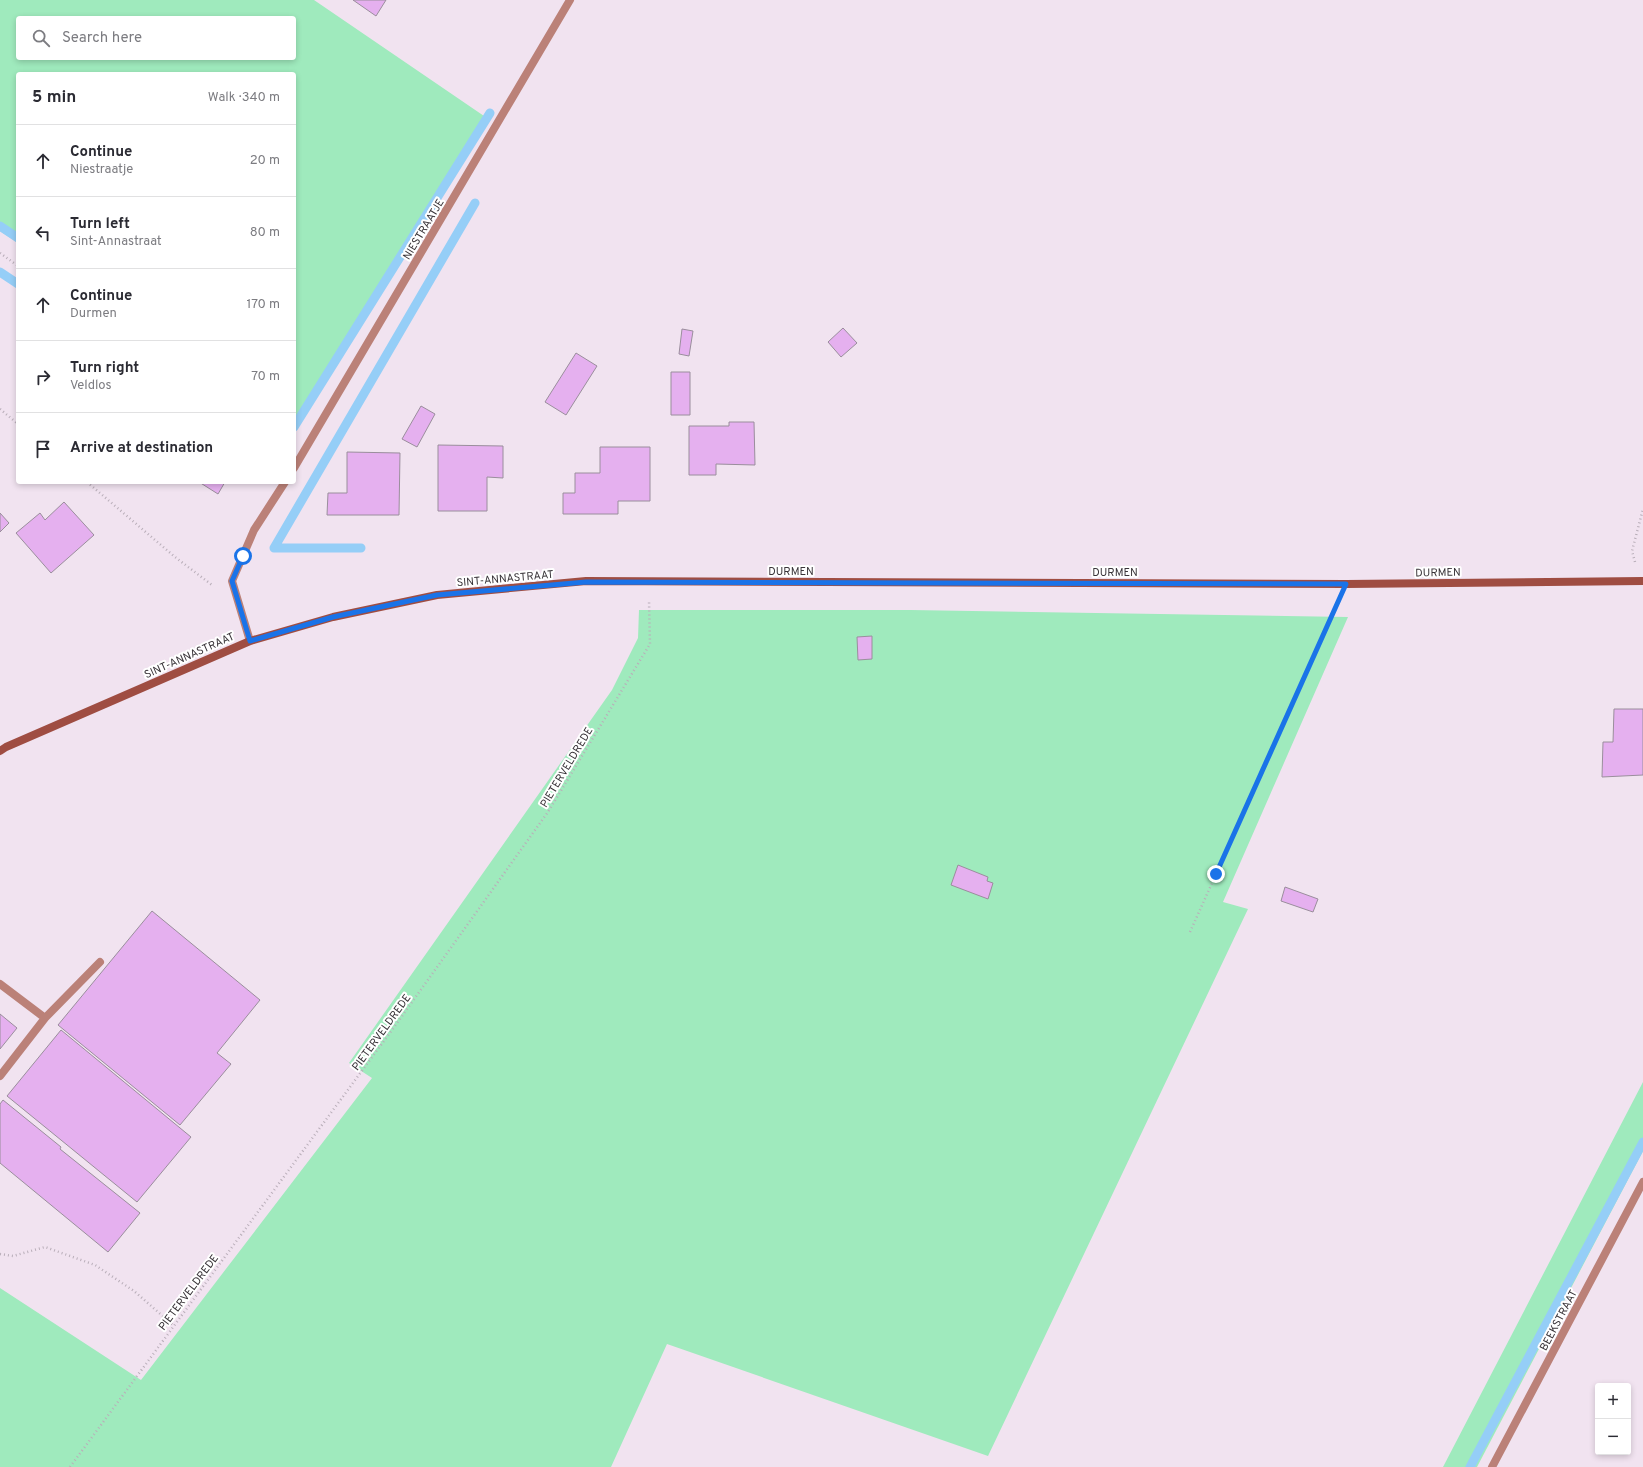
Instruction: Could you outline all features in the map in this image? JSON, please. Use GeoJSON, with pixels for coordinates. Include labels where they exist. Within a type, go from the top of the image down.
{"type":"FeatureCollection","features":[{"type":"Feature","properties":{"kind":"street","name":"NIESTRAATJE"},"geometry":{"type":"LineString","coordinates":[[296,465],[570,0]]}},
{"type":"Feature","properties":{"kind":"street"},"geometry":{"type":"LineString","coordinates":[[250,641],[232,581],[254,530],[284,484]]}},
{"type":"Feature","properties":{"kind":"street","name":"DURMEN"},"geometry":{"type":"LineString","coordinates":[[586,582],[1346,584],[1641,581]]}},
{"type":"Feature","properties":{"kind":"street","name":"SINT-ANNASTRAAT"},"geometry":{"type":"LineString","coordinates":[[0,751],[250,641],[333,617],[437,595],[586,582]]}},
{"type":"Feature","properties":{"kind":"street"},"geometry":{"type":"LineString","coordinates":[[0,1076],[45,1018],[100,962]]}},
{"type":"Feature","properties":{"kind":"street"},"geometry":{"type":"LineString","coordinates":[[0,984],[45,1018]]}},
{"type":"Feature","properties":{"kind":"street","name":"BEEKSTRAAT"},"geometry":{"type":"LineString","coordinates":[[1492,1467],[1643,1182]]}},
{"type":"Feature","properties":{"kind":"path"},"geometry":{"type":"LineString","coordinates":[[0,253],[16,265]]}},
{"type":"Feature","properties":{"kind":"path"},"geometry":{"type":"LineString","coordinates":[[0,409],[16,422]]}},
{"type":"Feature","properties":{"kind":"path"},"geometry":{"type":"LineString","coordinates":[[89,484],[175,557],[239,606]]}},
{"type":"Feature","properties":{"kind":"path"},"geometry":{"type":"LineString","coordinates":[[1641,581],[1632,550],[1643,508]]}},
{"type":"Feature","properties":{"kind":"path","name":"PIETERVELDREDE"},"geometry":{"type":"LineString","coordinates":[[70,1467],[173,1325],[392,1030],[548,812],[650,644],[648,582]]}},
{"type":"Feature","properties":{"kind":"path"},"geometry":{"type":"LineString","coordinates":[[1190,932],[1346,584]]}},
{"type":"Feature","properties":{"kind":"path"},"geometry":{"type":"LineString","coordinates":[[0,1254],[13,1256],[45,1247],[95,1265],[134,1291],[173,1325]]}},
{"type":"Feature","properties":{"kind":"green space"},"geometry":{"type":"Polygon","coordinates":[[[0,0],[314,0],[484,116],[297,424],[296,72],[16,72],[16,242],[0,231],[0,0]]]}},
{"type":"Feature","properties":{"kind":"green space"},"geometry":{"type":"Polygon","coordinates":[[[639,610],[911,610],[1348,617],[1223,902],[1248,909],[988,1456],[667,1344],[611,1467],[0,1467],[0,1288],[141,1380],[372,1078],[349,1063],[612,690],[638,638],[639,610]]]}},
{"type":"Feature","properties":{"kind":"green space"},"geometry":{"type":"Polygon","coordinates":[[[1643,1082],[1643,1151],[1477,1467],[1443,1467],[1643,1082]]]}},
{"type":"Feature","properties":{"kind":"building"},"geometry":{"type":"Polygon","coordinates":[[[353,0],[386,0],[376,16],[353,0]]]}},
{"type":"Feature","properties":{"kind":"building"},"geometry":{"type":"Polygon","coordinates":[[[843,328],[857,343],[841,357],[828,342],[843,328]]]}},
{"type":"Feature","properties":{"kind":"building"},"geometry":{"type":"Polygon","coordinates":[[[682,329],[693,331],[689,356],[679,354],[682,329]]]}},
{"type":"Feature","properties":{"kind":"building"},"geometry":{"type":"Polygon","coordinates":[[[576,353],[597,366],[566,415],[545,402],[576,353]]]}},
{"type":"Feature","properties":{"kind":"building"},"geometry":{"type":"Polygon","coordinates":[[[671,372],[690,372],[690,415],[671,415],[671,372]]]}},
{"type":"Feature","properties":{"kind":"building"},"geometry":{"type":"Polygon","coordinates":[[[421,406],[435,414],[417,447],[402,439],[421,406]]]}},
{"type":"Feature","properties":{"kind":"building"},"geometry":{"type":"Polygon","coordinates":[[[729,422],[754,422],[755,465],[716,464],[716,475],[689,475],[689,426],[729,426],[729,422]]]}},
{"type":"Feature","properties":{"kind":"building"},"geometry":{"type":"Polygon","coordinates":[[[438,445],[503,446],[503,478],[487,477],[487,511],[438,511],[438,445]]]}},
{"type":"Feature","properties":{"kind":"building"},"geometry":{"type":"Polygon","coordinates":[[[600,447],[650,447],[650,501],[618,501],[618,514],[563,514],[563,493],[575,493],[575,473],[600,473],[600,447]]]}},
{"type":"Feature","properties":{"kind":"building"},"geometry":{"type":"Polygon","coordinates":[[[347,452],[400,453],[399,515],[327,515],[328,493],[347,493],[347,452]]]}},
{"type":"Feature","properties":{"kind":"building"},"geometry":{"type":"Polygon","coordinates":[[[202,484],[224,484],[218,494],[202,484]]]}},
{"type":"Feature","properties":{"kind":"building"},"geometry":{"type":"Polygon","coordinates":[[[64,502],[94,535],[51,573],[16,533],[40,513],[45,520],[64,502]]]}},
{"type":"Feature","properties":{"kind":"building"},"geometry":{"type":"Polygon","coordinates":[[[0,513],[9,523],[0,532],[0,513]]]}},
{"type":"Feature","properties":{"kind":"building"},"geometry":{"type":"Polygon","coordinates":[[[872,636],[872,659],[858,660],[857,637],[872,636]]]}},
{"type":"Feature","properties":{"kind":"building"},"geometry":{"type":"Polygon","coordinates":[[[1614,709],[1643,709],[1643,775],[1602,777],[1603,742],[1613,742],[1614,709]]]}},
{"type":"Feature","properties":{"kind":"building"},"geometry":{"type":"Polygon","coordinates":[[[958,865],[988,877],[987,881],[993,883],[988,899],[951,885],[958,865]]]}},
{"type":"Feature","properties":{"kind":"building"},"geometry":{"type":"Polygon","coordinates":[[[1285,887],[1318,899],[1313,912],[1281,901],[1285,887]]]}},
{"type":"Feature","properties":{"kind":"building"},"geometry":{"type":"Polygon","coordinates":[[[152,911],[260,1000],[217,1053],[231,1064],[180,1125],[58,1025],[152,911]]]}},
{"type":"Feature","properties":{"kind":"building"},"geometry":{"type":"Polygon","coordinates":[[[0,1014],[17,1028],[0,1049],[0,1014]]]}},
{"type":"Feature","properties":{"kind":"building"},"geometry":{"type":"Polygon","coordinates":[[[61,1030],[191,1137],[137,1202],[7,1096],[61,1030]]]}},
{"type":"Feature","properties":{"kind":"building"},"geometry":{"type":"Polygon","coordinates":[[[3,1100],[61,1147],[60,1149],[140,1213],[108,1252],[0,1163],[0,1104],[3,1100]]]}},
{"type":"Feature","properties":{"kind":"waterway"},"geometry":{"type":"LineString","coordinates":[[296,424],[490,113]]}},
{"type":"Feature","properties":{"kind":"waterway"},"geometry":{"type":"LineString","coordinates":[[361,548],[274,548],[475,203]]}},
{"type":"Feature","properties":{"kind":"waterway"},"geometry":{"type":"LineString","coordinates":[[0,226],[16,237]]}},
{"type":"Feature","properties":{"kind":"waterway"},"geometry":{"type":"LineString","coordinates":[[0,272],[16,283]]}},
{"type":"Feature","properties":{"kind":"waterway"},"geometry":{"type":"LineString","coordinates":[[1470,1467],[1643,1142]]}},
{"type":"Feature","properties":{"kind":"route"},"geometry":{"type":"LineString","coordinates":[[243,556],[232,581],[250,641],[333,617],[437,595],[586,582],[1346,584],[1216,874]]}}]}
